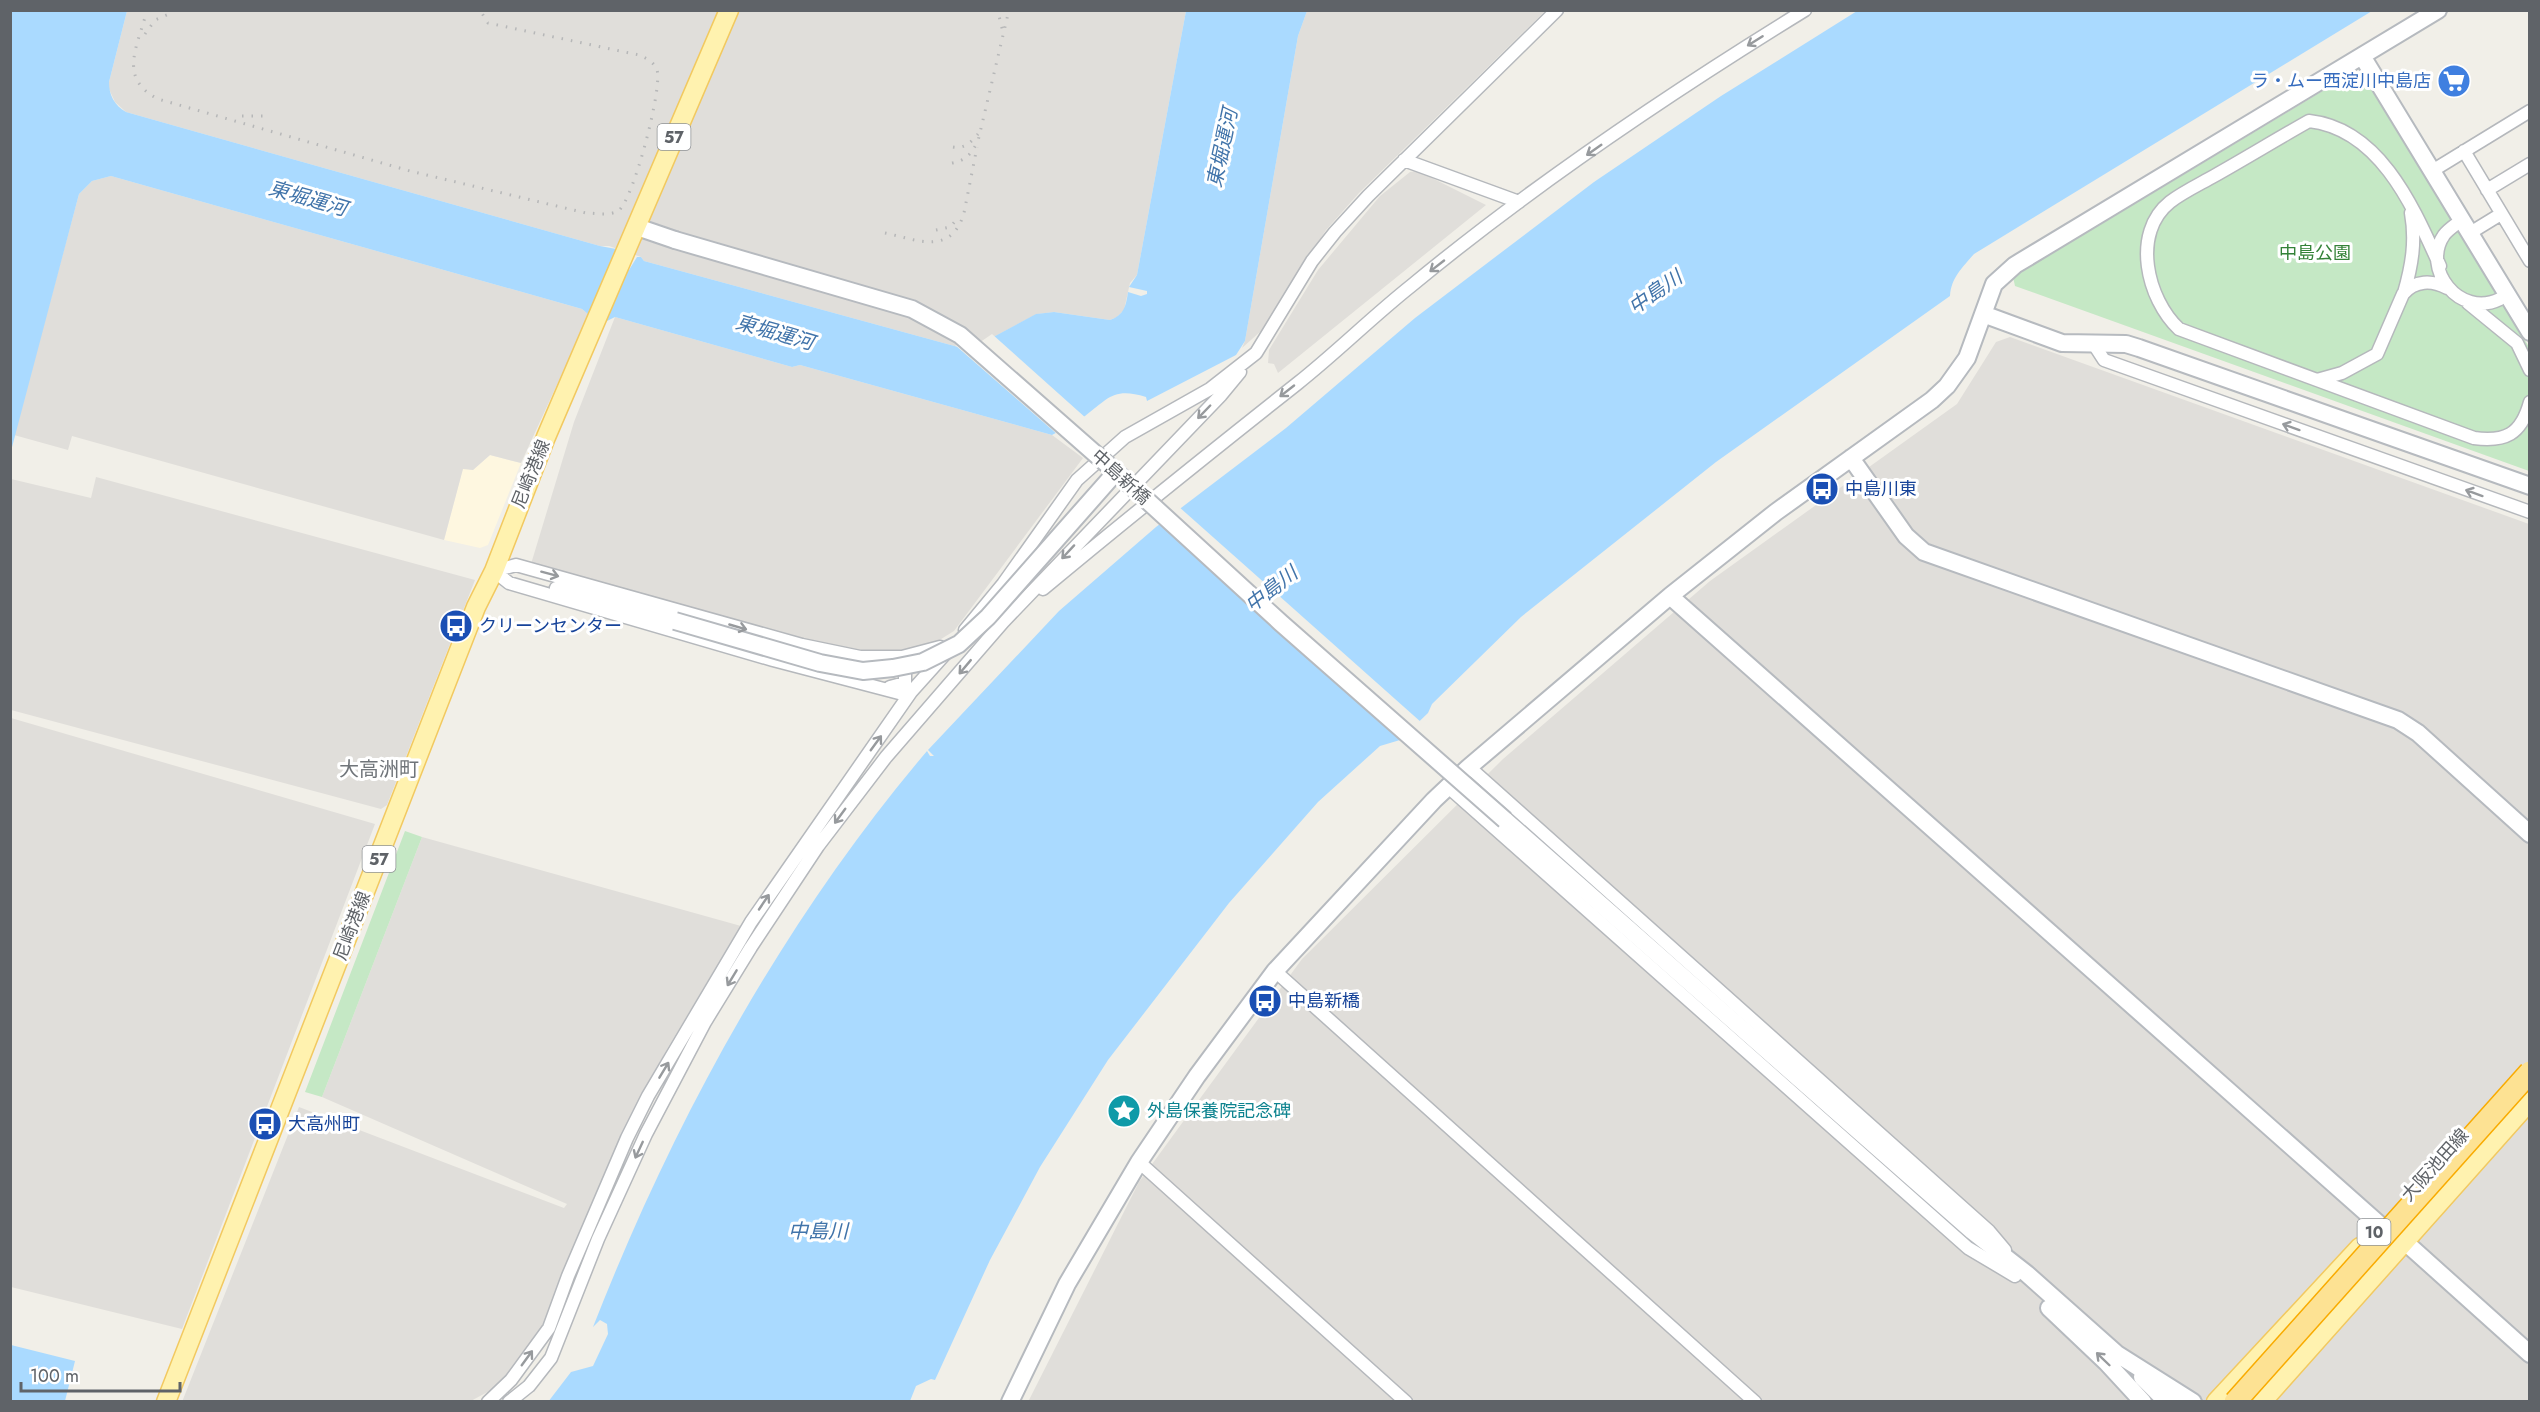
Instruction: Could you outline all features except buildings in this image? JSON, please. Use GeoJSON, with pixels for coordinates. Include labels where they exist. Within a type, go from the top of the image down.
{"type":"FeatureCollection","features":[{"type":"Feature","properties":{"kind":"highway"},"geometry":{"type":"LineString","coordinates":[[2235,1401],[2529,1072]]}},
{"type":"Feature","properties":{"kind":"highway"},"geometry":{"type":"LineString","coordinates":[[2249,1401],[2529,1088]]}},
{"type":"Feature","properties":{"kind":"main road","name":"57"},"geometry":{"type":"LineString","coordinates":[[637,227],[729,10]]}},
{"type":"Feature","properties":{"kind":"main road","name":"尼崎港線"},"geometry":{"type":"LineString","coordinates":[[166,1401],[472,617],[494,571],[546,437],[637,227]]}},
{"type":"Feature","properties":{"kind":"main road","name":"大阪池田線"},"geometry":{"type":"LineString","coordinates":[[2216,1401],[2380,1225],[2529,1059]]}},
{"type":"Feature","properties":{"kind":"main road","name":"大阪池田線"},"geometry":{"type":"LineString","coordinates":[[2262,1401],[2529,1101]]}},
{"type":"Feature","properties":{"kind":"street"},"geometry":{"type":"LineString","coordinates":[[509,1401],[529,1386],[550,1358],[598,1239],[646,1134],[705,1022],[751,947],[847,807],[886,757],[1003,622],[1221,395],[1257,353],[1312,261],[1329,239],[1404,160],[1557,10]]}},
{"type":"Feature","properties":{"kind":"street"},"geometry":{"type":"LineString","coordinates":[[1003,622],[1167,485],[1300,382],[1411,285],[1519,202],[1719,64],[1805,10]]}},
{"type":"Feature","properties":{"kind":"street"},"geometry":{"type":"LineString","coordinates":[[1010,1401],[1067,1284],[1139,1162],[1197,1076],[1275,971],[1447,786],[1670,596],[1776,512],[1922,408],[1947,386],[1967,358],[1994,284],[2015,265],[2438,10]]}},
{"type":"Feature","properties":{"kind":"street"},"geometry":{"type":"LineString","coordinates":[[2362,56],[2432,171],[2462,229],[2529,332]]}},
{"type":"Feature","properties":{"kind":"street"},"geometry":{"type":"LineString","coordinates":[[2432,171],[2529,111]]}},
{"type":"Feature","properties":{"kind":"street"},"geometry":{"type":"LineString","coordinates":[[2447,288],[2421,224],[2388,168],[2362,143],[2321,122],[2309,121],[2169,202],[2152,230],[2148,243],[2147,270],[2159,303],[2179,329],[2474,438],[2493,440],[2507,437],[2520,425],[2529,402]]}},
{"type":"Feature","properties":{"kind":"street"},"geometry":{"type":"LineString","coordinates":[[2463,151],[2529,261]]}},
{"type":"Feature","properties":{"kind":"street"},"geometry":{"type":"LineString","coordinates":[[1404,160],[1519,202]]}},
{"type":"Feature","properties":{"kind":"street"},"geometry":{"type":"LineString","coordinates":[[2487,190],[2529,164]]}},
{"type":"Feature","properties":{"kind":"street"},"geometry":{"type":"LineString","coordinates":[[2317,380],[2342,373],[2377,354],[2403,294],[2412,262],[2414,240],[2410,204]]}},
{"type":"Feature","properties":{"kind":"street"},"geometry":{"type":"LineString","coordinates":[[2440,266],[2439,247],[2444,235],[2501,214]]}},
{"type":"Feature","properties":{"kind":"street","name":"中島新橋"},"geometry":{"type":"LineString","coordinates":[[637,227],[872,296],[922,314],[960,334],[1116,472],[1281,623],[2018,1272]]}},
{"type":"Feature","properties":{"kind":"street"},"geometry":{"type":"LineString","coordinates":[[2403,294],[2409,286],[2424,282],[2438,283],[2447,288],[2517,343],[2529,370]]}},
{"type":"Feature","properties":{"kind":"street"},"geometry":{"type":"LineString","coordinates":[[2465,301],[2477,305],[2489,304],[2500,299]]}},
{"type":"Feature","properties":{"kind":"street"},"geometry":{"type":"LineString","coordinates":[[1983,314],[2062,343],[2126,344],[2139,348],[2528,482]]}},
{"type":"Feature","properties":{"kind":"street"},"geometry":{"type":"LineString","coordinates":[[2093,343],[2104,360],[2529,512]]}},
{"type":"Feature","properties":{"kind":"street"},"geometry":{"type":"LineString","coordinates":[[488,1401],[511,1380],[549,1328],[568,1276],[627,1138],[648,1096],[751,922],[911,692],[1003,584],[1077,480],[1125,437],[1210,389],[1257,353]]}},
{"type":"Feature","properties":{"kind":"street"},"geometry":{"type":"LineString","coordinates":[[1851,458],[1906,536],[1924,552],[2398,720],[2418,733],[2529,834]]}},
{"type":"Feature","properties":{"kind":"street"},"geometry":{"type":"LineString","coordinates":[[494,571],[820,663],[863,670],[893,668],[923,662],[959,644],[988,617],[1116,472]]}},
{"type":"Feature","properties":{"kind":"street"},"geometry":{"type":"LineString","coordinates":[[494,571],[516,565],[802,645],[860,657],[883,658],[933,650],[960,635]]}},
{"type":"Feature","properties":{"kind":"street"},"geometry":{"type":"LineString","coordinates":[[494,571],[509,583],[899,693],[911,692]]}},
{"type":"Feature","properties":{"kind":"street"},"geometry":{"type":"LineString","coordinates":[[1670,596],[2380,1225],[2404,1241],[2529,1354]]}},
{"type":"Feature","properties":{"kind":"street"},"geometry":{"type":"LineString","coordinates":[[870,685],[895,688],[905,683],[906,671],[902,666],[883,658]]}},
{"type":"Feature","properties":{"kind":"street"},"geometry":{"type":"LineString","coordinates":[[1469,766],[1989,1231],[2018,1272],[2143,1401]]}},
{"type":"Feature","properties":{"kind":"street"},"geometry":{"type":"LineString","coordinates":[[1447,786],[1968,1248],[2018,1272],[2117,1354],[2167,1401]]}},
{"type":"Feature","properties":{"kind":"street"},"geometry":{"type":"LineString","coordinates":[[1275,971],[1755,1401]]}},
{"type":"Feature","properties":{"kind":"street"},"geometry":{"type":"LineString","coordinates":[[1139,1162],[1406,1401]]}},
{"type":"Feature","properties":{"kind":"street"},"geometry":{"type":"LineString","coordinates":[[2117,1354],[2193,1401]]}},
{"type":"Feature","properties":{"kind":"shaded area"},"geometry":{"type":"Polygon","coordinates":[[[127,11],[1186,11],[1137,275],[1130,283],[1124,310],[1110,320],[1054,312],[1037,314],[969,350],[644,261],[641,257],[609,246],[600,246],[126,112],[115,102],[109,89],[109,82],[127,11]]]}},
{"type":"Feature","properties":{"kind":"shaded area"},"geometry":{"type":"Polygon","coordinates":[[[1307,11],[1545,11],[1359,193],[1326,230],[1261,331],[1242,348],[1298,36],[1307,11]]]}},
{"type":"Feature","properties":{"kind":"shaded area"},"geometry":{"type":"Polygon","coordinates":[[[1418,171],[1486,205],[1278,373],[1274,364],[1268,363],[1269,350],[1318,270],[1380,196],[1410,172],[1418,171]]]}},
{"type":"Feature","properties":{"kind":"shaded area"},"geometry":{"type":"Polygon","coordinates":[[[111,176],[582,309],[589,315],[521,463],[490,455],[473,470],[463,469],[444,540],[72,436],[68,450],[14,435],[79,194],[92,181],[111,176]]]}},
{"type":"Feature","properties":{"kind":"shaded area"},"geometry":{"type":"Polygon","coordinates":[[[615,317],[792,367],[800,365],[1052,435],[1083,458],[954,631],[925,649],[882,653],[828,647],[531,564],[574,422],[615,317]]]}},
{"type":"Feature","properties":{"kind":"shaded area"},"geometry":{"type":"Polygon","coordinates":[[[2010,337],[2529,524],[2529,1401],[1028,1402],[1139,1182],[1302,959],[1503,759],[1710,581],[1957,404],[1996,342],[2010,337]]]}},
{"type":"Feature","properties":{"kind":"shaded area"},"geometry":{"type":"Polygon","coordinates":[[[490,455],[521,463],[488,545],[480,548],[444,540],[463,468],[473,470],[490,455]]]}},
{"type":"Feature","properties":{"kind":"shaded area"},"geometry":{"type":"Polygon","coordinates":[[[96,477],[475,580],[387,805],[381,809],[11,710],[11,479],[91,498],[96,477]]]}},
{"type":"Feature","properties":{"kind":"shaded area"},"geometry":{"type":"Polygon","coordinates":[[[11,718],[375,824],[182,1329],[11,1287],[11,718]]]}},
{"type":"Feature","properties":{"kind":"shaded area"},"geometry":{"type":"Polygon","coordinates":[[[422,837],[741,926],[667,1049],[630,1120],[548,1316],[517,1366],[493,1389],[469,1402],[182,1402],[299,1107],[564,1208],[567,1204],[322,1097],[422,837]]]}},
{"type":"Feature","properties":{"kind":"green space","name":"中島公園"},"geometry":{"type":"Polygon","coordinates":[[[2354,72],[2363,76],[2529,347],[2529,471],[2015,286],[2013,277],[2354,72]]]}},
{"type":"Feature","properties":{"kind":"green space"},"geometry":{"type":"Polygon","coordinates":[[[405,831],[422,837],[322,1097],[305,1092],[405,831]]]}},
{"type":"Feature","properties":{"kind":"water","name":"東堀運河"},"geometry":{"type":"Polygon","coordinates":[[[11,11],[127,11],[109,82],[113,99],[126,112],[616,249],[612,262],[629,270],[637,257],[641,257],[644,261],[969,350],[1036,314],[1054,312],[1110,320],[1124,309],[1128,292],[1141,296],[1147,294],[1147,291],[1129,287],[1137,275],[1186,11],[1307,11],[1298,36],[1245,341],[1236,355],[1147,401],[1146,397],[1135,394],[1112,396],[1081,419],[1052,435],[800,365],[792,367],[615,317],[607,321],[589,315],[582,309],[111,176],[92,181],[79,194],[11,451],[11,11]]]}},
{"type":"Feature","properties":{"kind":"water","name":"中島川"},"geometry":{"type":"Polygon","coordinates":[[[1857,11],[2372,11],[1974,254],[1955,278],[1950,296],[1716,462],[1521,617],[1432,704],[1428,713],[1400,740],[1380,746],[1318,802],[1229,903],[1108,1060],[1040,1167],[990,1260],[935,1380],[931,1379],[916,1386],[910,1401],[548,1402],[571,1372],[593,1366],[608,1334],[607,1324],[600,1320],[593,1327],[625,1250],[696,1099],[736,1025],[779,953],[825,884],[927,751],[930,756],[934,756],[928,750],[1059,611],[1156,527],[1286,428],[1415,318],[1594,182],[1721,96],[1857,11]]]}},
{"type":"Feature","properties":{"kind":"water"},"geometry":{"type":"Polygon","coordinates":[[[11,1345],[75,1361],[65,1401],[11,1401],[11,1345]]]}},
{"type":"Feature","properties":{"kind":"pier"},"geometry":{"type":"Polygon","coordinates":[[[992,334],[1087,419],[1058,435],[955,345],[973,347],[992,334]]]}},
{"type":"Feature","properties":{"kind":"pier"},"geometry":{"type":"Polygon","coordinates":[[[1178,506],[1422,723],[1402,742],[1157,522],[1178,506]]]}},
{"type":"Feature","properties":{"kind":"railway"},"geometry":{"type":"LineString","coordinates":[[147,10],[136,48],[134,71],[145,91],[158,99],[410,171],[586,213],[606,214],[618,211],[624,203],[639,167],[656,98],[658,81],[656,67],[639,55],[488,23],[480,10]]}},
{"type":"Feature","properties":{"kind":"railway"},"geometry":{"type":"LineString","coordinates":[[994,10],[999,16],[1003,32]]}},
{"type":"Feature","properties":{"kind":"railway"},"geometry":{"type":"LineString","coordinates":[[952,163],[968,156],[978,141],[1009,10]]}},
{"type":"Feature","properties":{"kind":"railway"},"geometry":{"type":"LineString","coordinates":[[145,34],[155,20],[169,14]]}},
{"type":"Feature","properties":{"kind":"railway"},"geometry":{"type":"LineString","coordinates":[[242,116],[266,116]]}},
{"type":"Feature","properties":{"kind":"railway"},"geometry":{"type":"LineString","coordinates":[[953,147],[964,146],[978,134]]}},
{"type":"Feature","properties":{"kind":"railway"},"geometry":{"type":"LineString","coordinates":[[885,233],[932,242],[951,235],[964,213],[977,147]]}},
{"type":"Feature","properties":{"kind":"railway"},"geometry":{"type":"LineString","coordinates":[[936,230],[950,227],[958,218]]}},
{"type":"Feature","properties":{"kind":"place","name":"ラ・ムー西淀川中島店"},"geometry":{"type":"Point","coordinates":[2454,81]}},
{"type":"Feature","properties":{"kind":"place","name":"中島川東"},"geometry":{"type":"Point","coordinates":[1822,489]}},
{"type":"Feature","properties":{"kind":"place","name":"クリーンセンター"},"geometry":{"type":"Point","coordinates":[456,626]}},
{"type":"Feature","properties":{"kind":"place","name":"中島新橋"},"geometry":{"type":"Point","coordinates":[1265,1001]}},
{"type":"Feature","properties":{"kind":"place","name":"外島保養院記念碑"},"geometry":{"type":"Point","coordinates":[1124,1111]}},
{"type":"Feature","properties":{"kind":"place","name":"大高州町"},"geometry":{"type":"Point","coordinates":[265,1124]}},
{"type":"Feature","properties":{"kind":"district","name":"大高洲町"},"geometry":{"type":"Point","coordinates":[379,769]}}]}
